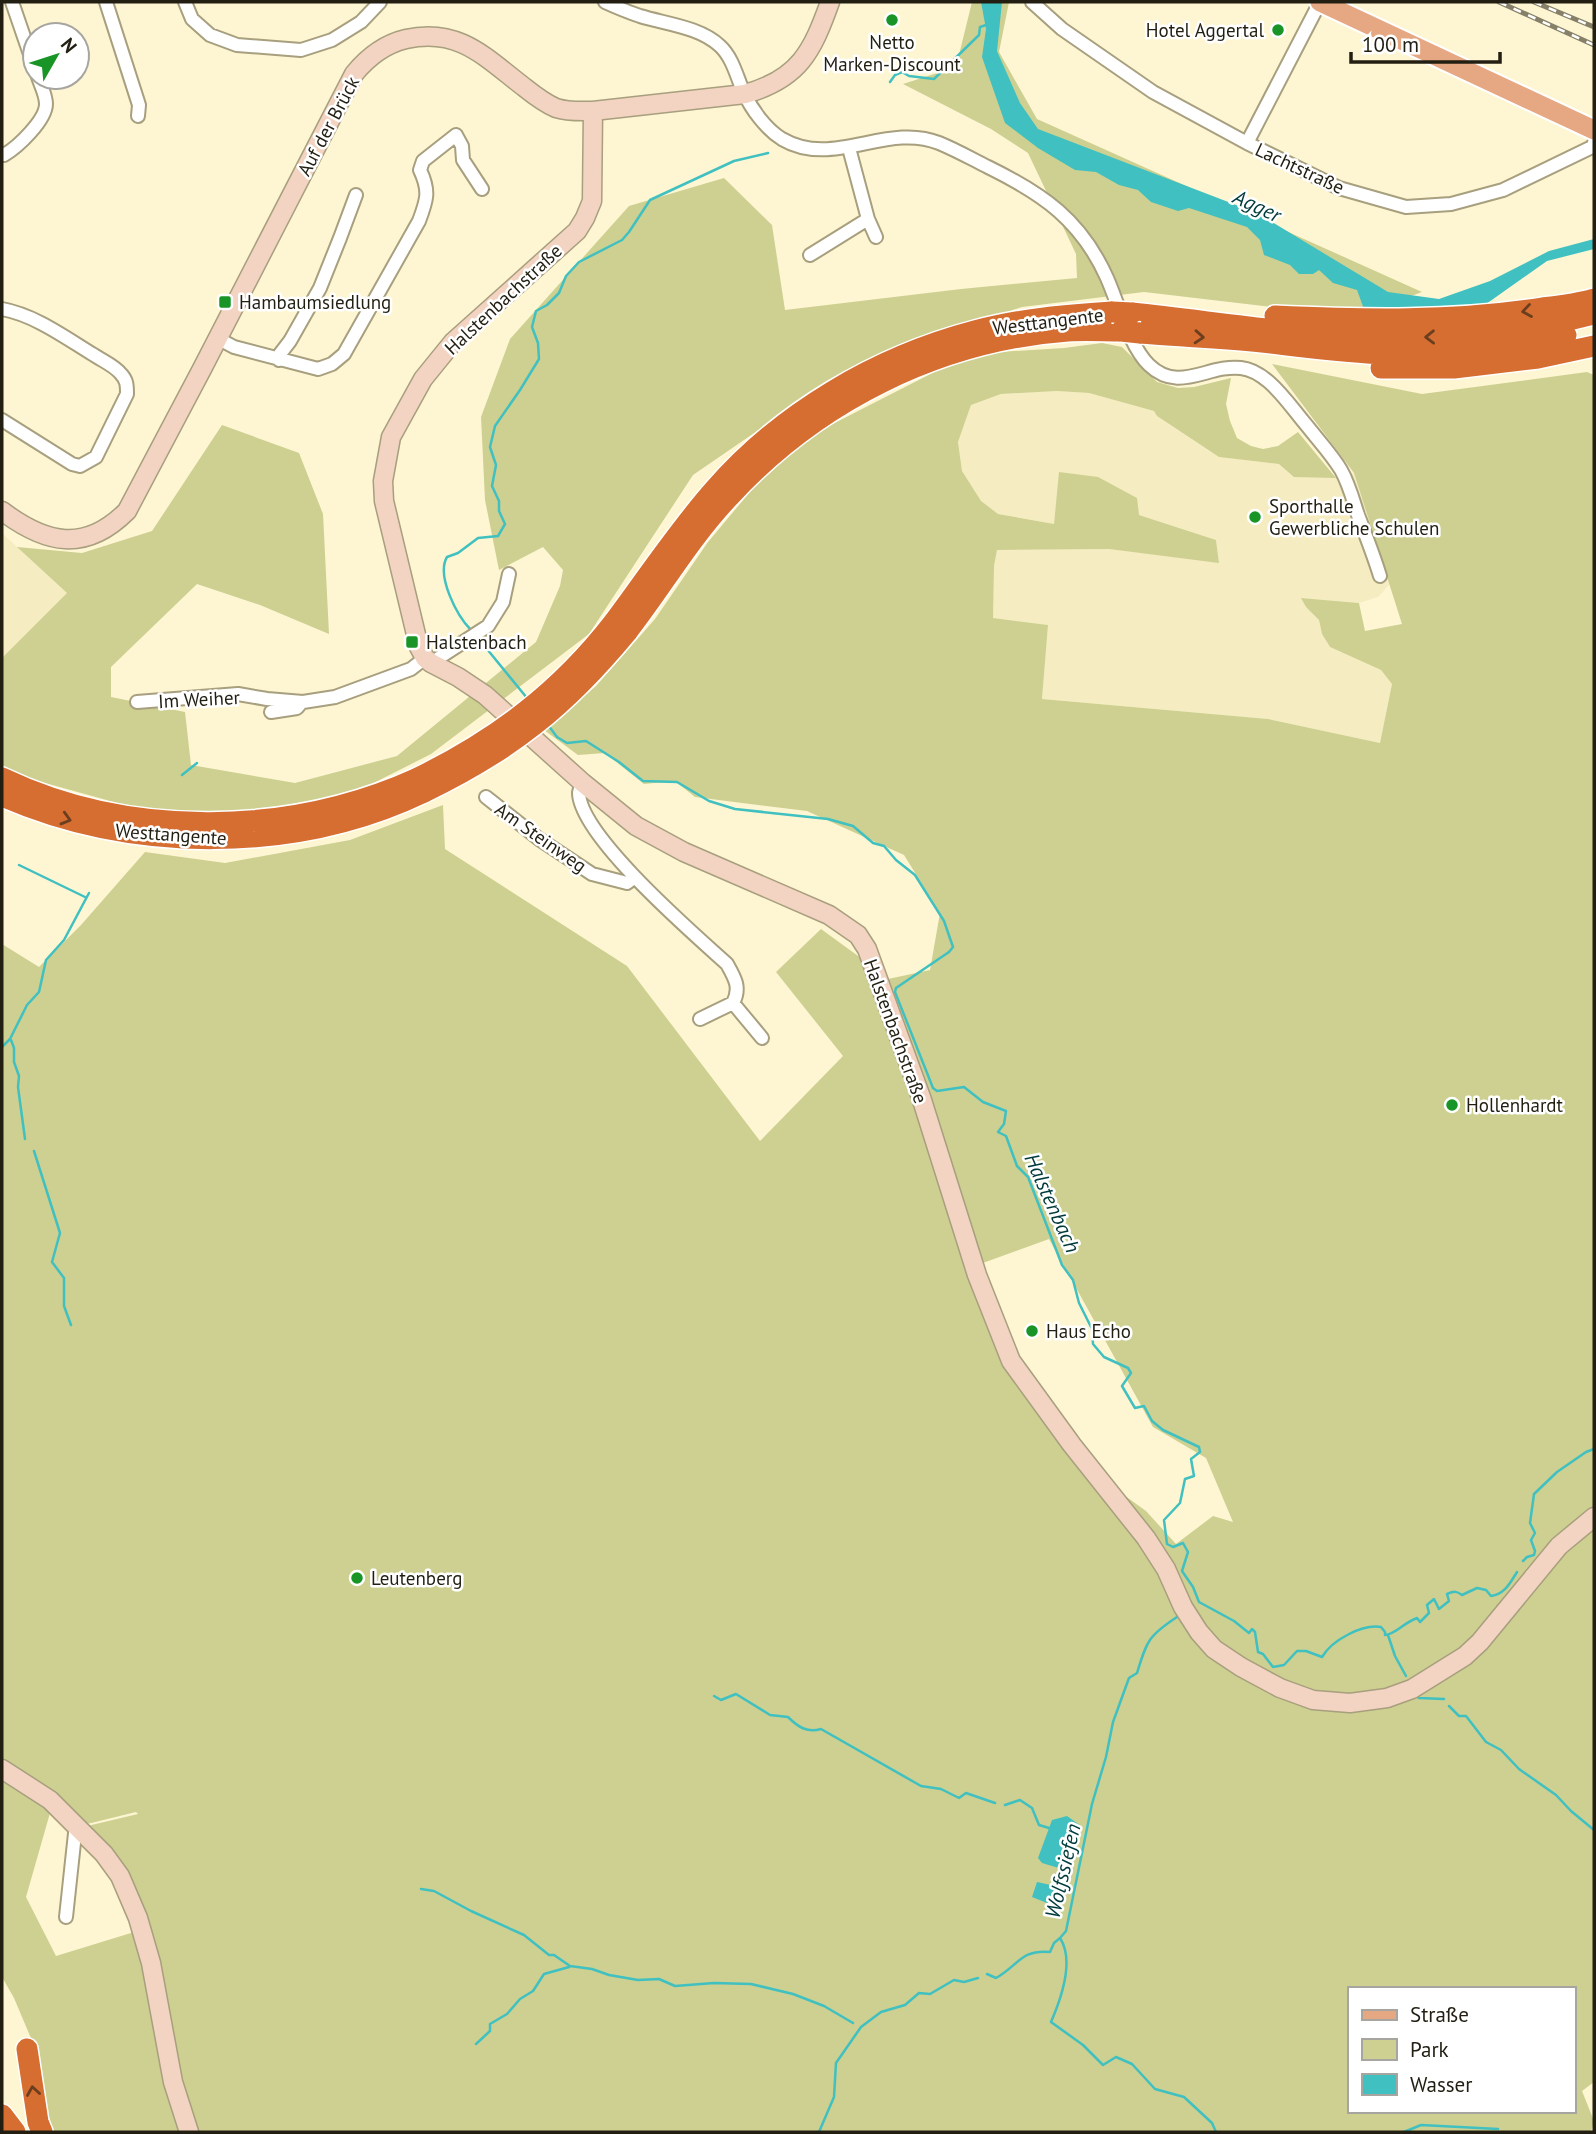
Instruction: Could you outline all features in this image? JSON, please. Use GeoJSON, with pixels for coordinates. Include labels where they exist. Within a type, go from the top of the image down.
{"type":"FeatureCollection","features":[{"type":"Feature","properties":{"kind":"highway"},"geometry":{"type":"LineString","coordinates":[[1190,319],[1216,313],[1333,319],[1458,318],[1513,313],[1594,299]]}},
{"type":"Feature","properties":{"kind":"highway","name":"Westtangente"},"geometry":{"type":"LineString","coordinates":[[1126,322],[1259,342],[1352,352],[1451,337],[1507,332],[1594,314]]}},
{"type":"Feature","properties":{"kind":"highway","name":"Westtangente"},"geometry":{"type":"LineString","coordinates":[[2,778],[84,807],[160,820],[267,820],[421,785],[494,755],[557,708],[584,681],[621,627],[686,548],[729,497],[773,454],[813,421],[887,379],[957,352],[1027,336],[1126,322],[1190,319],[1329,335],[1391,346],[1459,352],[1510,346],[1594,329]]}},
{"type":"Feature","properties":{"kind":"highway"},"geometry":{"type":"LineString","coordinates":[[1259,342],[1278,352],[1376,368],[1454,368],[1538,358],[1594,346]]}},
{"type":"Feature","properties":{"kind":"highway","name":"Westtangente"},"geometry":{"type":"LineString","coordinates":[[2,796],[51,814],[104,828],[137,834],[235,839],[313,828],[386,808],[421,785]]}},
{"type":"Feature","properties":{"kind":"highway"},"geometry":{"type":"LineString","coordinates":[[27,2049],[38,2122],[42,2132]]}},
{"type":"Feature","properties":{"kind":"highway"},"geometry":{"type":"LineString","coordinates":[[2,2115],[15,2132]]}},
{"type":"Feature","properties":{"kind":"main road"},"geometry":{"type":"LineString","coordinates":[[1320,2],[1594,130]]}},
{"type":"Feature","properties":{"kind":"street"},"geometry":{"type":"LineString","coordinates":[[12,2],[21,28]]}},
{"type":"Feature","properties":{"kind":"street"},"geometry":{"type":"LineString","coordinates":[[106,2],[139,105],[138,116]]}},
{"type":"Feature","properties":{"kind":"street"},"geometry":{"type":"LineString","coordinates":[[185,2],[192,19],[210,35],[237,45],[301,50],[332,40],[360,22],[380,2]]}},
{"type":"Feature","properties":{"kind":"street"},"geometry":{"type":"LineString","coordinates":[[605,2],[637,15],[702,34],[721,46],[745,94],[767,126],[781,138],[799,147],[849,148],[904,137],[937,142],[1028,188],[1061,211],[1090,246],[1139,354],[1154,369],[1166,376],[1182,379],[1240,368],[1260,376],[1279,392],[1340,469],[1349,487],[1380,576]]}},
{"type":"Feature","properties":{"kind":"street","name":"Auf der Brück"},"geometry":{"type":"LineString","coordinates":[[2,511],[40,535],[72,540],[102,531],[116,522],[127,510],[354,74],[362,64],[386,47],[399,41],[427,36],[454,39],[470,47],[547,104],[569,111],[593,111],[745,94],[775,83],[801,62],[818,35],[830,2]]}},
{"type":"Feature","properties":{"kind":"street","name":"Lachtstraße"},"geometry":{"type":"LineString","coordinates":[[1032,2],[1062,29],[1153,92],[1247,143],[1339,188],[1406,207],[1451,204],[1503,190],[1592,147],[1594,143]]}},
{"type":"Feature","properties":{"kind":"street"},"geometry":{"type":"LineString","coordinates":[[1247,143],[1320,2]]}},
{"type":"Feature","properties":{"kind":"street"},"geometry":{"type":"LineString","coordinates":[[2,154],[15,149],[44,116],[47,107],[44,91]]}},
{"type":"Feature","properties":{"kind":"street","name":"Halstenbachstraße"},"geometry":{"type":"LineString","coordinates":[[593,111],[592,201],[577,230],[453,342],[423,379],[391,437],[383,481],[384,501],[419,648],[428,661],[485,695],[615,810],[661,841],[829,915],[858,935],[867,949],[916,1084],[978,1275],[1011,1360],[1072,1446],[1146,1538],[1166,1569],[1183,1607],[1214,1649],[1280,1688],[1313,1700],[1350,1703],[1387,1698],[1412,1689],[1465,1656],[1480,1642],[1559,1546],[1594,1517]]}},
{"type":"Feature","properties":{"kind":"street"},"geometry":{"type":"LineString","coordinates":[[218,338],[234,347],[318,369],[332,364],[344,354],[419,221],[426,203],[427,185],[420,170],[423,162],[456,135],[462,146],[463,160],[482,189]]}},
{"type":"Feature","properties":{"kind":"street"},"geometry":{"type":"LineString","coordinates":[[849,148],[868,219],[876,237]]}},
{"type":"Feature","properties":{"kind":"street"},"geometry":{"type":"LineString","coordinates":[[279,360],[280,354],[320,288],[356,195]]}},
{"type":"Feature","properties":{"kind":"street"},"geometry":{"type":"LineString","coordinates":[[810,255],[868,219]]}},
{"type":"Feature","properties":{"kind":"street"},"geometry":{"type":"LineString","coordinates":[[2,309],[31,319],[113,366],[127,383],[127,394],[96,457],[80,466],[72,464],[2,420]]}},
{"type":"Feature","properties":{"kind":"street","name":"Im Weiher"},"geometry":{"type":"LineString","coordinates":[[137,702],[238,694],[303,702],[335,697],[411,669],[488,626],[502,601],[509,573]]}},
{"type":"Feature","properties":{"kind":"street","name":"Im Weiher"},"geometry":{"type":"LineString","coordinates":[[271,712],[297,709],[303,702]]}},
{"type":"Feature","properties":{"kind":"street","name":"Am Steinweg"},"geometry":{"type":"LineString","coordinates":[[583,783],[579,792],[584,811],[601,838],[635,877],[727,964],[736,979],[738,994],[733,1003]]}},
{"type":"Feature","properties":{"kind":"street","name":"Am Steinweg"},"geometry":{"type":"LineString","coordinates":[[486,797],[539,839],[592,874],[627,883],[635,877]]}},
{"type":"Feature","properties":{"kind":"street"},"geometry":{"type":"LineString","coordinates":[[700,1020],[733,1003],[762,1038]]}},
{"type":"Feature","properties":{"kind":"street"},"geometry":{"type":"LineString","coordinates":[[2,1769],[50,1800],[104,1854],[120,1876],[138,1918],[151,1963],[173,2082],[189,2132]]}},
{"type":"Feature","properties":{"kind":"street"},"geometry":{"type":"LineString","coordinates":[[65,1917],[76,1824]]}},
{"type":"Feature","properties":{"kind":"shaded area"},"geometry":{"type":"Polygon","coordinates":[[[1057,391],[1089,393],[1154,411],[1157,416],[1219,457],[1279,464],[1336,478],[1354,473],[1390,584],[1378,597],[1359,603],[1302,598],[1306,607],[1319,620],[1322,634],[1330,647],[1381,670],[1392,684],[1380,743],[1268,719],[1042,699],[1048,625],[993,618],[997,550],[1109,549],[1219,562],[1216,540],[1139,515],[1060,472],[1054,524],[998,514],[980,501],[962,471],[958,442],[971,405],[1001,394],[1057,391]]]}},
{"type":"Feature","properties":{"kind":"shaded area"},"geometry":{"type":"Polygon","coordinates":[[[2,533],[67,593],[2,658],[2,533]]]}},
{"type":"Feature","properties":{"kind":"green space"},"geometry":{"type":"Polygon","coordinates":[[[972,2],[1009,2],[999,52],[1037,119],[1422,292],[1379,308],[1273,307],[1144,292],[1022,307],[878,355],[811,394],[693,475],[589,634],[431,754],[352,794],[234,814],[157,814],[27,778],[2,765],[2,658],[67,593],[17,547],[82,553],[152,531],[222,425],[299,453],[323,514],[329,634],[260,605],[197,584],[111,667],[111,697],[185,712],[191,765],[295,783],[397,756],[536,642],[560,586],[563,570],[543,547],[499,570],[485,500],[481,417],[510,339],[629,206],[724,178],[772,225],[785,310],[1077,278],[1076,254],[1028,153],[991,129],[903,84],[956,67],[972,2]]]}},
{"type":"Feature","properties":{"kind":"green space"},"geometry":{"type":"Polygon","coordinates":[[[1102,343],[1122,347],[1157,382],[1178,388],[1231,378],[1226,404],[1237,438],[1263,449],[1278,446],[1298,432],[1336,478],[1294,477],[1279,464],[1219,457],[1157,416],[1154,411],[1089,393],[1057,391],[1001,394],[971,405],[958,442],[962,471],[981,501],[998,514],[1054,524],[1059,472],[1098,477],[1137,498],[1139,515],[1216,540],[1219,563],[1109,549],[997,550],[993,618],[1048,625],[1042,699],[1268,719],[1380,743],[1392,684],[1381,670],[1330,647],[1322,634],[1319,620],[1301,598],[1359,603],[1365,631],[1402,624],[1354,473],[1272,364],[1422,394],[1587,372],[1594,375],[1594,2082],[1582,2091],[1594,2121],[1591,2132],[46,2132],[33,2043],[2,1977],[2,944],[39,967],[81,925],[145,852],[225,863],[350,840],[443,805],[445,849],[627,966],[760,1141],[843,1056],[776,972],[821,929],[865,961],[902,1065],[968,1274],[1074,1459],[1146,1511],[1176,1544],[1213,1516],[1233,1522],[1206,1458],[1153,1427],[1049,1239],[980,1264],[927,1089],[888,979],[930,970],[940,913],[904,855],[807,811],[695,797],[675,781],[644,784],[605,753],[578,755],[544,730],[596,686],[655,619],[708,542],[770,468],[817,432],[950,364],[998,352],[1102,343]],[[54,1799],[26,1897],[56,1956],[144,1929],[83,1827],[138,1814],[136,1812],[83,1825],[54,1799]]]}},
{"type":"Feature","properties":{"kind":"water"},"geometry":{"type":"Polygon","coordinates":[[[981,2],[1002,2],[997,51],[1020,103],[1038,129],[1257,213],[1388,292],[1439,299],[1490,281],[1549,251],[1594,239],[1594,249],[1547,261],[1472,314],[1365,312],[1357,290],[1333,283],[1319,270],[1313,274],[1299,274],[1290,265],[1264,255],[1260,240],[1247,227],[1189,208],[1178,211],[1151,202],[1138,190],[1119,185],[1096,172],[1075,170],[1038,148],[1005,123],[982,57],[986,29],[981,2]]]}},
{"type":"Feature","properties":{"kind":"water"},"geometry":{"type":"Polygon","coordinates":[[[1067,1816],[1081,1826],[1068,1865],[1062,1869],[1042,1863],[1038,1858],[1052,1820],[1067,1816]]]}},
{"type":"Feature","properties":{"kind":"water"},"geometry":{"type":"Polygon","coordinates":[[[1037,1882],[1060,1887],[1063,1893],[1057,1907],[1032,1897],[1037,1882]]]}},
{"type":"Feature","properties":{"kind":"waterway","name":"Halstenbach"},"geometry":{"type":"LineString","coordinates":[[890,82],[895,75],[902,72],[909,76],[934,79],[979,35],[980,27],[986,25]]}},
{"type":"Feature","properties":{"kind":"waterway","name":"Halstenbach"},"geometry":{"type":"LineString","coordinates":[[471,630],[450,595],[444,565],[447,557],[458,553],[478,538],[498,536],[505,524],[492,486],[496,465],[490,447],[495,426],[539,359],[538,343],[532,327],[536,311],[559,293],[566,276],[579,262],[622,240],[650,200],[734,161],[768,153]]}},
{"type":"Feature","properties":{"kind":"waterway","name":"Halstenbach"},"geometry":{"type":"LineString","coordinates":[[478,638],[527,698]]}},
{"type":"Feature","properties":{"kind":"waterway","name":"Halstenbach"},"geometry":{"type":"LineString","coordinates":[[548,725],[557,737],[567,743],[586,741],[643,781],[677,782],[709,801],[735,809],[828,819],[853,826],[873,843],[884,846],[915,875],[944,921],[953,947],[896,988],[895,992],[933,1088],[937,1091],[964,1087],[983,1102],[1006,1111],[1004,1124],[998,1132],[1006,1136],[1017,1166],[1028,1177],[1062,1265],[1073,1280],[1079,1303],[1092,1329],[1093,1344],[1104,1357],[1128,1368],[1131,1373],[1122,1386],[1135,1408],[1144,1406],[1152,1421],[1163,1430],[1199,1447],[1200,1452],[1191,1459],[1194,1476],[1185,1479],[1180,1503],[1164,1520],[1167,1544],[1173,1547],[1183,1543],[1188,1552],[1182,1571],[1199,1602]]}},
{"type":"Feature","properties":{"kind":"waterway"},"geometry":{"type":"LineString","coordinates":[[182,775],[197,763]]}},
{"type":"Feature","properties":{"kind":"waterway"},"geometry":{"type":"LineString","coordinates":[[19,865],[85,897]]}},
{"type":"Feature","properties":{"kind":"waterway"},"geometry":{"type":"LineString","coordinates":[[2,1047],[10,1039],[27,1005],[39,992],[46,960],[64,940],[89,893]]}},
{"type":"Feature","properties":{"kind":"waterway"},"geometry":{"type":"LineString","coordinates":[[11,1040],[19,1076],[25,1139]]}},
{"type":"Feature","properties":{"kind":"waterway"},"geometry":{"type":"LineString","coordinates":[[34,1151],[60,1233],[52,1262],[64,1278],[64,1306],[71,1325]]}},
{"type":"Feature","properties":{"kind":"waterway"},"geometry":{"type":"LineString","coordinates":[[1523,1561],[1534,1555],[1535,1551],[1531,1540],[1535,1533],[1530,1523],[1534,1494],[1557,1472],[1594,1449]]}},
{"type":"Feature","properties":{"kind":"waterway"},"geometry":{"type":"LineString","coordinates":[[1199,1602],[1234,1621],[1249,1633],[1252,1629],[1255,1632],[1258,1652],[1263,1654],[1273,1667],[1284,1665],[1297,1651],[1306,1651],[1322,1657],[1340,1639],[1365,1628],[1381,1627],[1385,1635],[1417,1618],[1420,1622],[1429,1613],[1427,1605],[1434,1599],[1439,1609],[1449,1601],[1449,1593],[1457,1592],[1462,1595],[1477,1588],[1486,1590],[1491,1596],[1496,1595],[1507,1587],[1517,1572]]}},
{"type":"Feature","properties":{"kind":"waterway","name":"Wolfssiefen"},"geometry":{"type":"LineString","coordinates":[[1177,1617],[1150,1640],[1137,1673],[1129,1678],[1113,1722],[1092,1804],[1066,1931],[1060,1938],[1066,1958],[1065,1980],[1051,2022],[1083,2045],[1103,2065],[1116,2057],[1132,2064],[1155,2089],[1184,2097],[1212,2123],[1216,2132]]}},
{"type":"Feature","properties":{"kind":"waterway"},"geometry":{"type":"LineString","coordinates":[[1388,1635],[1406,1676]]}},
{"type":"Feature","properties":{"kind":"waterway"},"geometry":{"type":"LineString","coordinates":[[714,1696],[721,1700],[736,1694],[770,1715],[788,1717],[807,1730],[821,1729],[921,1786],[941,1789],[959,1798],[966,1793],[995,1803]]}},
{"type":"Feature","properties":{"kind":"waterway"},"geometry":{"type":"LineString","coordinates":[[1417,1696],[1444,1699]]}},
{"type":"Feature","properties":{"kind":"waterway"},"geometry":{"type":"LineString","coordinates":[[1449,1706],[1459,1716],[1466,1716],[1486,1742],[1501,1750],[1519,1769],[1556,1795],[1594,1830]]}},
{"type":"Feature","properties":{"kind":"waterway"},"geometry":{"type":"LineString","coordinates":[[1005,1805],[1020,1800],[1032,1808],[1039,1825],[1049,1828]]}},
{"type":"Feature","properties":{"kind":"waterway"},"geometry":{"type":"LineString","coordinates":[[421,1889],[434,1891],[524,1935],[549,1955],[554,1955],[570,1966],[638,1980],[659,1979],[675,1986],[751,1984],[793,1994],[824,2006],[853,2023]]}},
{"type":"Feature","properties":{"kind":"waterway"},"geometry":{"type":"LineString","coordinates":[[987,1974],[996,1978],[1032,1953],[1050,1952],[1060,1938]]}},
{"type":"Feature","properties":{"kind":"waterway"},"geometry":{"type":"LineString","coordinates":[[476,2044],[490,2031],[490,2024],[507,2014],[520,1999],[533,1991],[544,1974],[569,1967]]}},
{"type":"Feature","properties":{"kind":"waterway"},"geometry":{"type":"LineString","coordinates":[[819,2132],[834,2097],[836,2063],[861,2027],[881,2012],[905,2005],[919,1993],[930,1994],[954,1980],[964,1982],[978,1978]]}},
{"type":"Feature","properties":{"kind":"waterway"},"geometry":{"type":"LineString","coordinates":[[1404,2132],[1421,2125],[1498,2129]]}},
{"type":"Feature","properties":{"kind":"railway"},"geometry":{"type":"LineString","coordinates":[[1499,2],[1594,45]]}},
{"type":"Feature","properties":{"kind":"railway"},"geometry":{"type":"LineString","coordinates":[[1534,2],[1594,27]]}},
{"type":"Feature","properties":{"kind":"place","name":"Netto Marken-Discount"},"geometry":{"type":"Point","coordinates":[892,20]}},
{"type":"Feature","properties":{"kind":"place","name":"Hotel Aggertal"},"geometry":{"type":"Point","coordinates":[1278,30]}},
{"type":"Feature","properties":{"kind":"place","name":"Hambaumsiedlung"},"geometry":{"type":"Point","coordinates":[225,302]}},
{"type":"Feature","properties":{"kind":"place","name":"Sporthalle Gewerbliche Schulen"},"geometry":{"type":"Point","coordinates":[1255,517]}},
{"type":"Feature","properties":{"kind":"place","name":"Halstenbach"},"geometry":{"type":"Point","coordinates":[412,642]}},
{"type":"Feature","properties":{"kind":"place","name":"Hollenhardt"},"geometry":{"type":"Point","coordinates":[1452,1105]}},
{"type":"Feature","properties":{"kind":"place","name":"Haus Echo"},"geometry":{"type":"Point","coordinates":[1032,1331]}},
{"type":"Feature","properties":{"kind":"place","name":"Leutenberg"},"geometry":{"type":"Point","coordinates":[357,1578]}},
{"type":"Feature","properties":{"kind":"water label","name":"Agger"},"geometry":{"type":"Point","coordinates":[1257,206]}}]}
